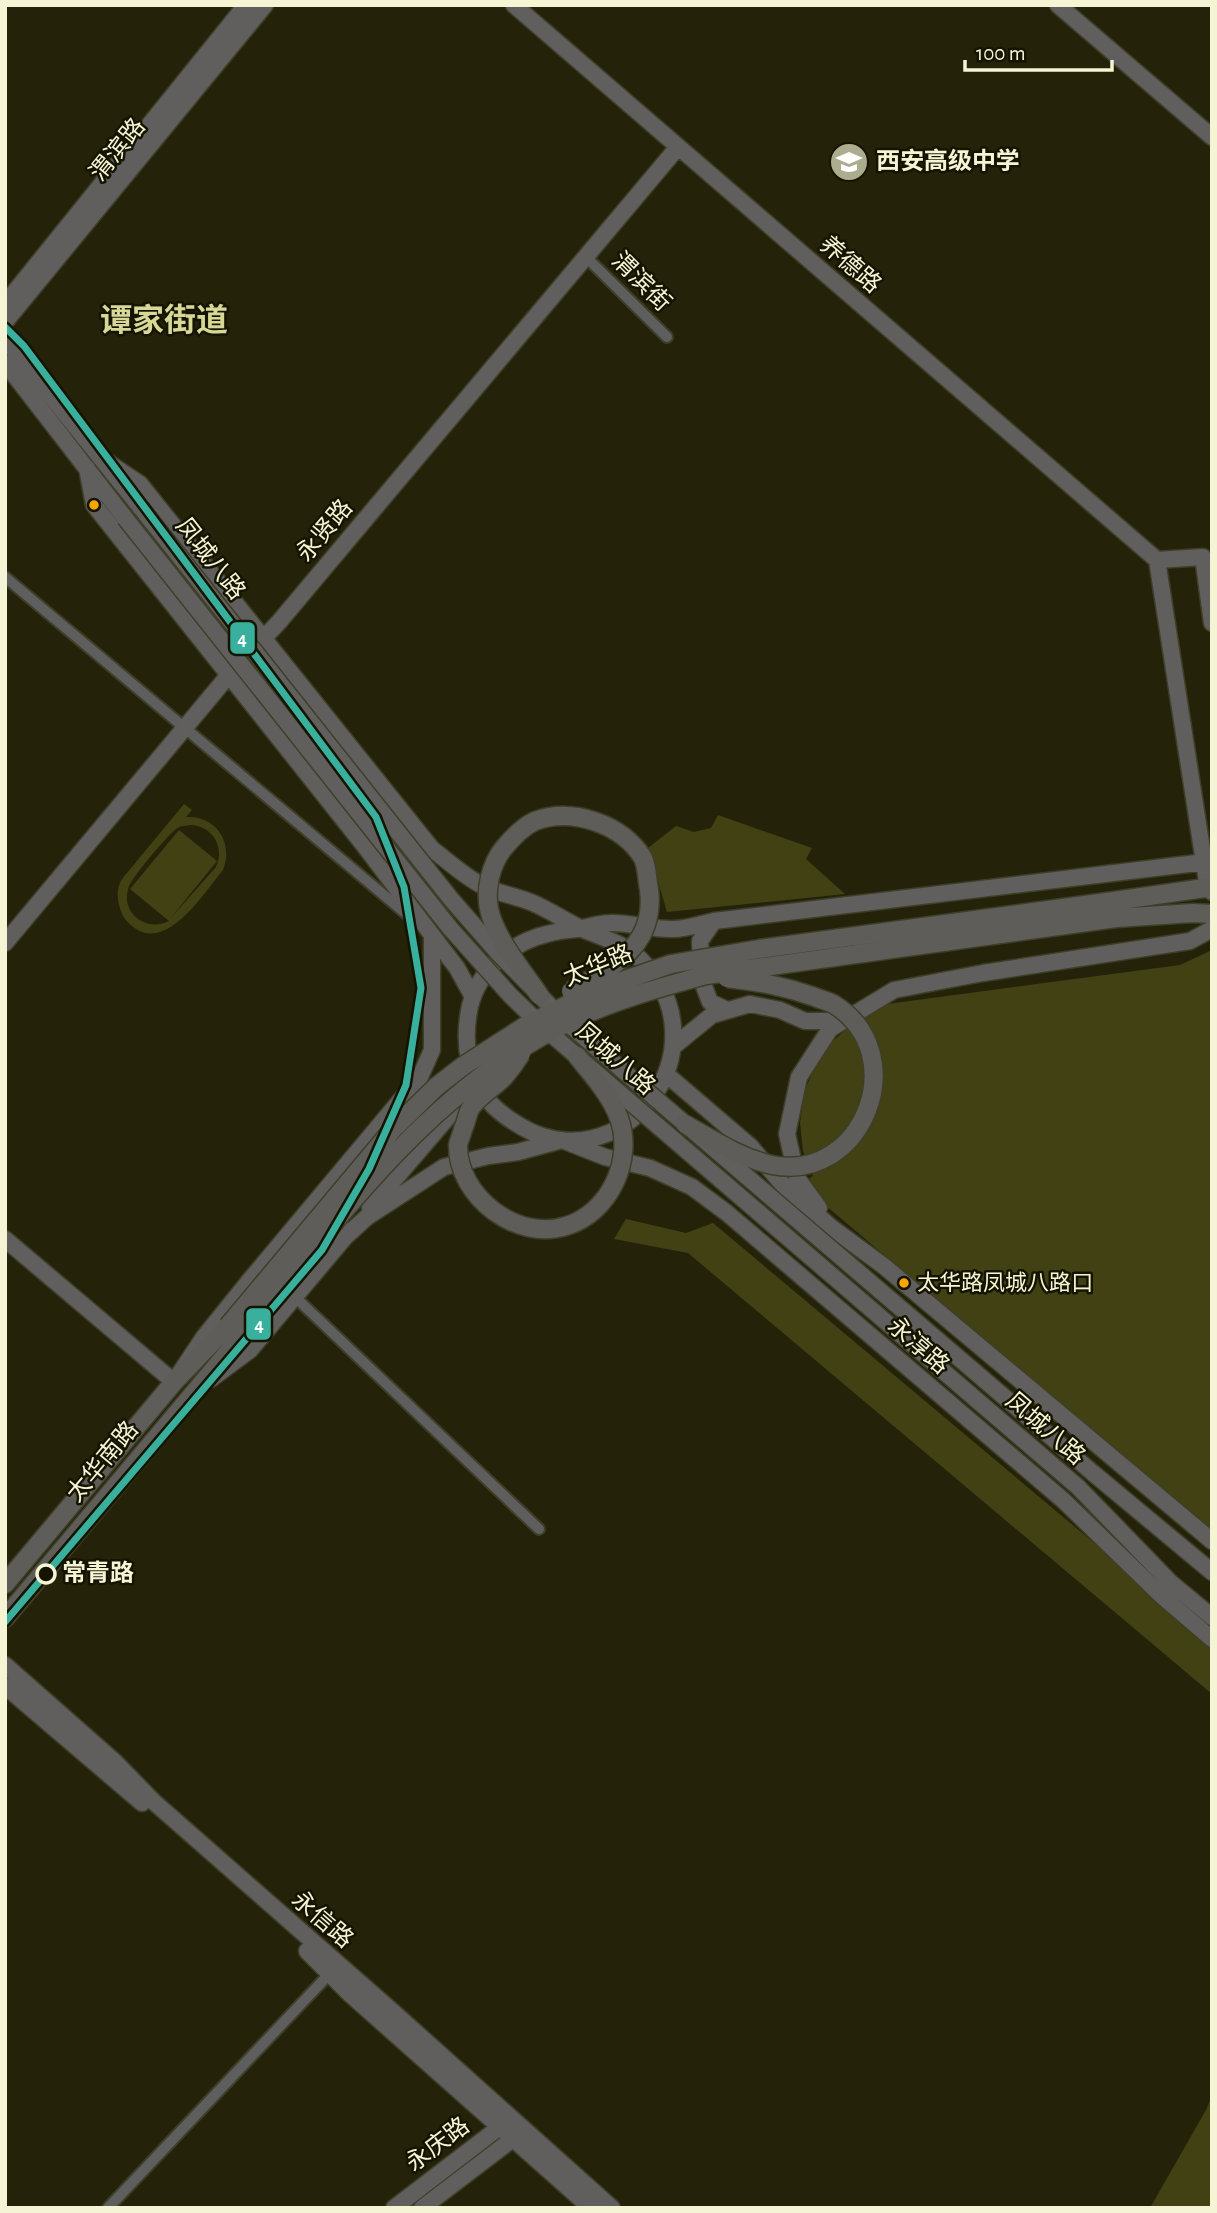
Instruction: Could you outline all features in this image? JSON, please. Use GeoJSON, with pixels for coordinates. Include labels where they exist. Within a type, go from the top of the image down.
{"type":"FeatureCollection","features":[{"type":"Feature","properties":{"kind":"main road"},"geometry":{"type":"LineString","coordinates":[[496,1044],[517,1022],[617,963],[642,936],[651,904],[644,860],[629,842],[610,827],[576,817],[552,817],[533,822],[516,834],[499,854],[488,880],[489,909],[503,941],[540,996]]}},
{"type":"Feature","properties":{"kind":"main road"},"geometry":{"type":"LineString","coordinates":[[1115,910],[1210,889]]}},
{"type":"Feature","properties":{"kind":"main road"},"geometry":{"type":"LineString","coordinates":[[1115,910],[1212,914]]}},
{"type":"Feature","properties":{"kind":"main road","name":"太华路"},"geometry":{"type":"LineString","coordinates":[[234,1332],[418,1129],[473,1081],[530,1043],[576,1018],[641,993],[706,975],[1115,910]]}},
{"type":"Feature","properties":{"kind":"main road","name":"太华路"},"geometry":{"type":"LineString","coordinates":[[234,1332],[393,1129],[437,1086],[525,1026],[599,989],[671,964],[759,949],[1115,910]]}},
{"type":"Feature","properties":{"kind":"main road"},"geometry":{"type":"LineString","coordinates":[[685,1125],[738,1154],[774,1165],[806,1165],[825,1157],[848,1142],[866,1117],[874,1074],[870,1052],[861,1030],[834,1005],[783,985],[706,975]]}},
{"type":"Feature","properties":{"kind":"main road"},"geometry":{"type":"LineString","coordinates":[[530,1043],[505,1076],[471,1108],[458,1144],[466,1180],[482,1200],[503,1218],[534,1228],[566,1227],[592,1213],[614,1185],[623,1160],[625,1141],[618,1117],[606,1093],[577,1056]]}},
{"type":"Feature","properties":{"kind":"main road","name":"太华南路"},"geometry":{"type":"LineString","coordinates":[[5,1584],[174,1382],[234,1332]]}},
{"type":"Feature","properties":{"kind":"main road","name":"太华南路"},"geometry":{"type":"LineString","coordinates":[[5,1618],[190,1395],[234,1332]]}},
{"type":"Feature","properties":{"kind":"street","name":"渭滨路"},"geometry":{"type":"LineString","coordinates":[[5,304],[246,5]]}},
{"type":"Feature","properties":{"kind":"street","name":"渭滨路"},"geometry":{"type":"LineString","coordinates":[[5,322],[265,5]]}},
{"type":"Feature","properties":{"kind":"street","name":"养德路"},"geometry":{"type":"LineString","coordinates":[[514,5],[1157,560]]}},
{"type":"Feature","properties":{"kind":"street"},"geometry":{"type":"LineString","coordinates":[[1058,5],[1212,137]]}},
{"type":"Feature","properties":{"kind":"street","name":"永贤路"},"geometry":{"type":"LineString","coordinates":[[5,943],[678,147]]}},
{"type":"Feature","properties":{"kind":"street","name":"渭滨街"},"geometry":{"type":"LineString","coordinates":[[586,257],[667,337]]}},
{"type":"Feature","properties":{"kind":"street","name":"凤城八路"},"geometry":{"type":"LineString","coordinates":[[5,339],[451,899],[499,954],[576,1030],[685,1125],[1194,1557]]}},
{"type":"Feature","properties":{"kind":"street","name":"凤城八路"},"geometry":{"type":"LineString","coordinates":[[5,363],[450,928],[510,995],[577,1056],[1078,1487],[1171,1583]]}},
{"type":"Feature","properties":{"kind":"street","name":"凤城八路"},"geometry":{"type":"LineString","coordinates":[[104,460],[140,484],[432,849],[482,886],[533,903],[580,928]]}},
{"type":"Feature","properties":{"kind":"street","name":"凤城八路"},"geometry":{"type":"LineString","coordinates":[[87,468],[94,505],[363,844],[457,968],[472,996]]}},
{"type":"Feature","properties":{"kind":"street"},"geometry":{"type":"LineString","coordinates":[[1210,889],[1157,560],[1207,552],[1212,623]]}},
{"type":"Feature","properties":{"kind":"street"},"geometry":{"type":"LineString","coordinates":[[5,577],[432,936],[432,1050],[420,1077],[204,1337],[174,1382],[5,1239]]}},
{"type":"Feature","properties":{"kind":"street"},"geometry":{"type":"LineString","coordinates":[[363,844],[380,850],[397,842],[410,822]]}},
{"type":"Feature","properties":{"kind":"street"},"geometry":{"type":"LineString","coordinates":[[562,1140],[530,1132],[501,1114],[480,1089],[468,1059],[465,1028],[472,996],[490,968],[515,946],[546,934],[609,923],[673,929],[714,921],[1205,862]]}},
{"type":"Feature","properties":{"kind":"street"},"geometry":{"type":"LineString","coordinates":[[714,921],[700,941],[702,981],[710,1002],[727,1010]]}},
{"type":"Feature","properties":{"kind":"street"},"geometry":{"type":"LineString","coordinates":[[344,1238],[367,1217],[443,1167],[562,1140],[594,1138],[623,1126],[648,1106],[671,1063],[674,1046],[672,1013],[660,983],[639,957],[611,940],[580,928]]}},
{"type":"Feature","properties":{"kind":"street"},"geometry":{"type":"LineString","coordinates":[[832,1227],[797,1178],[787,1133],[799,1077],[830,1029],[894,990],[1190,941],[1212,929]]}},
{"type":"Feature","properties":{"kind":"street"},"geometry":{"type":"LineString","coordinates":[[674,1046],[712,1015],[750,1004],[780,1010],[805,1021],[833,1021],[865,1008]]}},
{"type":"Feature","properties":{"kind":"street","name":"永淳路"},"geometry":{"type":"LineString","coordinates":[[666,1074],[750,1146],[784,1186],[885,1267],[1212,1541]]}},
{"type":"Feature","properties":{"kind":"street"},"geometry":{"type":"LineString","coordinates":[[190,1395],[250,1350],[453,1111],[480,1089]]}},
{"type":"Feature","properties":{"kind":"street","name":"永淳路"},"geometry":{"type":"LineString","coordinates":[[562,1140],[606,1157],[650,1168],[692,1187],[727,1213],[1063,1500],[1163,1597],[1212,1639]]}},
{"type":"Feature","properties":{"kind":"street"},"geometry":{"type":"LineString","coordinates":[[843,1311],[843,1296],[868,1266],[885,1267]]}},
{"type":"Feature","properties":{"kind":"street"},"geometry":{"type":"LineString","coordinates":[[296,1298],[539,1529]]}},
{"type":"Feature","properties":{"kind":"street"},"geometry":{"type":"LineString","coordinates":[[1063,1500],[1127,1553],[1171,1583],[1212,1617]]}},
{"type":"Feature","properties":{"kind":"street"},"geometry":{"type":"LineString","coordinates":[[1166,1503],[1194,1557],[1212,1572]]}},
{"type":"Feature","properties":{"kind":"street","name":"永信路"},"geometry":{"type":"LineString","coordinates":[[5,1665],[115,1762],[154,1802],[334,1969],[351,1995],[612,2208]]}},
{"type":"Feature","properties":{"kind":"street","name":"永信路"},"geometry":{"type":"LineString","coordinates":[[5,1686],[152,1812],[313,1956],[334,1969]]}},
{"type":"Feature","properties":{"kind":"street"},"geometry":{"type":"LineString","coordinates":[[108,2208],[334,1969]]}},
{"type":"Feature","properties":{"kind":"street","name":"永庆路"},"geometry":{"type":"LineString","coordinates":[[394,2208],[504,2121]]}},
{"type":"Feature","properties":{"kind":"street","name":"永信路"},"geometry":{"type":"LineString","coordinates":[[517,2132],[591,2208]]}},
{"type":"Feature","properties":{"kind":"street","name":"永庆路"},"geometry":{"type":"LineString","coordinates":[[422,2208],[517,2132]]}},
{"type":"Feature","properties":{"kind":"shaded area"},"geometry":{"type":"Polygon","coordinates":[[[184,804],[192,810],[186,817],[206,821],[220,833],[226,850],[223,870],[180,920],[153,933],[139,931],[125,919],[118,902],[121,880],[184,804]],[[192,825],[176,829],[135,876],[128,889],[127,898],[128,907],[138,919],[153,924],[169,921],[130,889],[179,830],[217,861],[169,920],[216,867],[219,852],[218,845],[211,834],[192,825]]]}},
{"type":"Feature","properties":{"kind":"shaded area"},"geometry":{"type":"Polygon","coordinates":[[[718,815],[812,848],[806,859],[845,894],[667,912],[648,848],[676,826],[694,832],[711,828],[718,815]]]}},
{"type":"Feature","properties":{"kind":"shaded area"},"geometry":{"type":"Polygon","coordinates":[[[1212,950],[1212,1531],[800,1184],[813,1176],[803,1151],[800,1123],[804,1092],[814,1069],[832,1042],[872,1006],[1180,965],[1212,950]]]}},
{"type":"Feature","properties":{"kind":"shaded area"},"geometry":{"type":"Polygon","coordinates":[[[626,1219],[686,1233],[713,1223],[1212,1642],[1212,1694],[688,1253],[614,1239],[626,1219]]]}},
{"type":"Feature","properties":{"kind":"shaded area"},"geometry":{"type":"Polygon","coordinates":[[[1212,2096],[1212,2208],[1150,2208],[1206,2110],[1212,2096]]]}},
{"type":"Feature","properties":{"kind":"transit line","name":"4"},"geometry":{"type":"LineString","coordinates":[[5,327],[24,346],[376,817],[404,887],[421,988],[406,1085],[369,1169],[322,1250],[5,1622]]}},
{"type":"Feature","properties":{"kind":"place","name":"西安高级中学"},"geometry":{"type":"Point","coordinates":[849,162]}},
{"type":"Feature","properties":{"kind":"place","name":"太华路凤城八路口"},"geometry":{"type":"Point","coordinates":[904,1283]}},
{"type":"Feature","properties":{"kind":"place","name":"常青路"},"geometry":{"type":"Point","coordinates":[46,1574]}},
{"type":"Feature","properties":{"kind":"district","name":"谭家街道"},"geometry":{"type":"Point","coordinates":[164,321]}}]}
